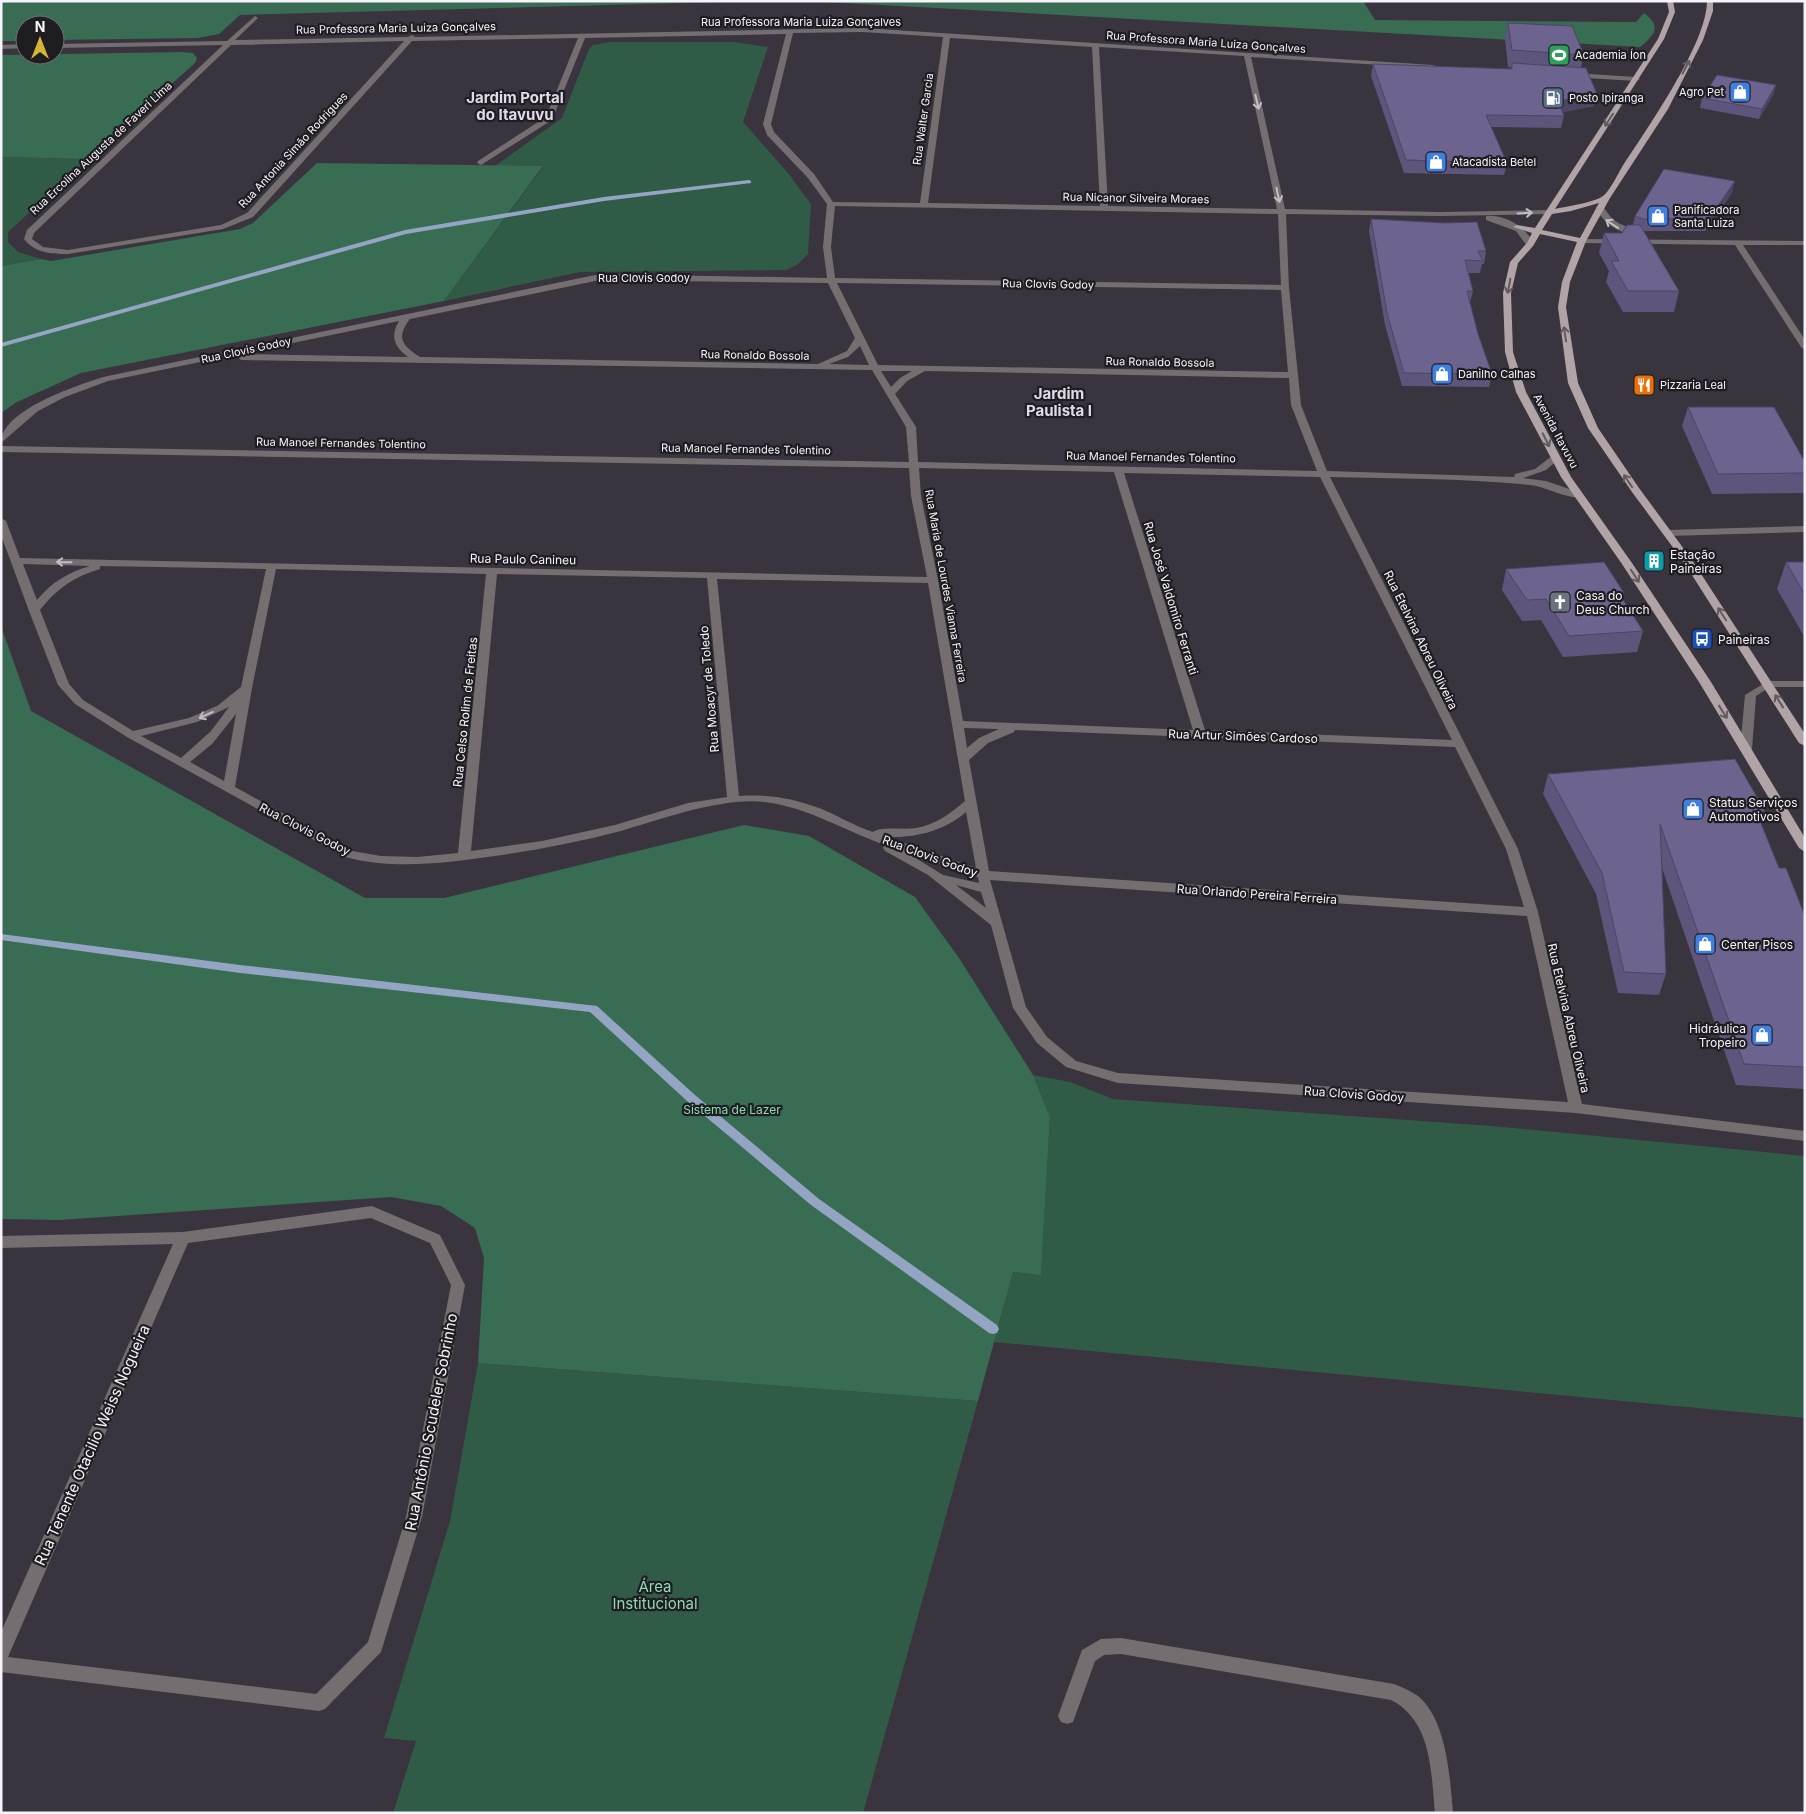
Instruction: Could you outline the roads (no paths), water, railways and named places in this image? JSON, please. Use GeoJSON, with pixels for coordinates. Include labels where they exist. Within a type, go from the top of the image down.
{"type":"FeatureCollection","features":[{"type":"Feature","properties":{"kind":"main road","name":"Avenida Itavuvu"},"geometry":{"type":"LineString","coordinates":[[1670,1],[1672,12],[1661,39],[1538,232],[1514,262],[1507,293],[1509,352],[1521,392],[1555,458],[1578,495],[1627,563],[1746,749],[1805,848]]}},
{"type":"Feature","properties":{"kind":"main road"},"geometry":{"type":"LineString","coordinates":[[1710,1],[1710,11],[1700,40],[1664,109],[1606,198],[1582,241],[1566,282],[1562,307],[1573,383],[1593,428],[1635,490],[1668,533],[1805,743]]}},
{"type":"Feature","properties":{"kind":"main road"},"geometry":{"type":"LineString","coordinates":[[1549,212],[1571,209],[1606,198]]}},
{"type":"Feature","properties":{"kind":"main road"},"geometry":{"type":"LineString","coordinates":[[1517,227],[1582,241]]}},
{"type":"Feature","properties":{"kind":"street","name":"Rua Ercolina Augusta de Faveri Lima"},"geometry":{"type":"LineString","coordinates":[[137,241],[60,252],[38,248],[31,245],[28,240],[30,232],[255,18]]}},
{"type":"Feature","properties":{"kind":"street"},"geometry":{"type":"LineString","coordinates":[[790,30],[767,124],[770,133],[812,176],[831,204]]}},
{"type":"Feature","properties":{"kind":"street","name":"Rua Professora Maria Luiza Gonçalves"},"geometry":{"type":"LineString","coordinates":[[65,46],[412,37],[863,30],[1444,67]]}},
{"type":"Feature","properties":{"kind":"street"},"geometry":{"type":"LineString","coordinates":[[481,163],[549,118],[583,34]]}},
{"type":"Feature","properties":{"kind":"street","name":"Rua Walter Garcia"},"geometry":{"type":"LineString","coordinates":[[924,206],[947,34]]}},
{"type":"Feature","properties":{"kind":"street","name":"Rua Antonia Simão Rodrigues"},"geometry":{"type":"LineString","coordinates":[[137,241],[222,228],[250,215],[412,37]]}},
{"type":"Feature","properties":{"kind":"street"},"geometry":{"type":"LineString","coordinates":[[1095,45],[1104,209]]}},
{"type":"Feature","properties":{"kind":"street"},"geometry":{"type":"LineString","coordinates":[[1,47],[15,46]]}},
{"type":"Feature","properties":{"kind":"street","name":"Rua Etelvina Abreu Oliveira"},"geometry":{"type":"LineString","coordinates":[[1247,55],[1282,212],[1285,288],[1296,405],[1323,473],[1512,849],[1532,912],[1576,1108]]}},
{"type":"Feature","properties":{"kind":"street"},"geometry":{"type":"LineString","coordinates":[[1562,75],[1636,79]]}},
{"type":"Feature","properties":{"kind":"street","name":"Rua Nicanor Silveira Moraes"},"geometry":{"type":"LineString","coordinates":[[831,204],[1441,214],[1549,212]]}},
{"type":"Feature","properties":{"kind":"street","name":"Rua Maria de Lourdes Vianna Ferreira"},"geometry":{"type":"LineString","coordinates":[[831,204],[827,247],[831,280],[875,368],[911,427],[916,496],[933,580],[983,875]]}},
{"type":"Feature","properties":{"kind":"street"},"geometry":{"type":"LineString","coordinates":[[1600,208],[1604,217],[1611,225],[1664,243]]}},
{"type":"Feature","properties":{"kind":"street","name":"Rua Nicanor Silveira Moraes"},"geometry":{"type":"LineString","coordinates":[[1441,214],[1478,216],[1499,220],[1517,227]]}},
{"type":"Feature","properties":{"kind":"street"},"geometry":{"type":"LineString","coordinates":[[1517,227],[1528,236],[1530,244]]}},
{"type":"Feature","properties":{"kind":"street"},"geometry":{"type":"LineString","coordinates":[[1582,241],[1805,243]]}},
{"type":"Feature","properties":{"kind":"street"},"geometry":{"type":"LineString","coordinates":[[1738,243],[1805,347]]}},
{"type":"Feature","properties":{"kind":"street","name":"Rua Clovis Godoy"},"geometry":{"type":"LineString","coordinates":[[1,440],[28,412],[61,395],[106,379],[600,277],[1285,288]]}},
{"type":"Feature","properties":{"kind":"street"},"geometry":{"type":"LineString","coordinates":[[408,316],[398,329],[399,345],[405,352],[419,360]]}},
{"type":"Feature","properties":{"kind":"street"},"geometry":{"type":"LineString","coordinates":[[815,367],[845,356],[856,348],[860,337]]}},
{"type":"Feature","properties":{"kind":"street","name":"Rua Ronaldo Bossola"},"geometry":{"type":"LineString","coordinates":[[217,356],[1293,375]]}},
{"type":"Feature","properties":{"kind":"street"},"geometry":{"type":"LineString","coordinates":[[890,394],[899,383],[911,374],[930,369]]}},
{"type":"Feature","properties":{"kind":"street","name":"Rua Manoel Fernandes Tolentino"},"geometry":{"type":"LineString","coordinates":[[1,449],[1323,473],[1490,478],[1543,484],[1578,495]]}},
{"type":"Feature","properties":{"kind":"street","name":"Rua Manoel Fernandes Tolentino"},"geometry":{"type":"LineString","coordinates":[[1490,478],[1538,472],[1555,458]]}},
{"type":"Feature","properties":{"kind":"street","name":"Rua José Valdomiro Ferranti"},"geometry":{"type":"LineString","coordinates":[[1118,469],[1200,734]]}},
{"type":"Feature","properties":{"kind":"street","name":"Rua Clovis Godoy"},"geometry":{"type":"LineString","coordinates":[[1,521],[34,611],[64,685],[71,695],[130,735],[349,854],[381,860],[417,861],[464,856],[542,845],[617,828],[688,807],[733,800],[763,798],[791,802],[864,833],[983,875],[1020,1008],[1042,1040],[1071,1064],[1118,1078],[1576,1108],[1805,1136]]}},
{"type":"Feature","properties":{"kind":"street"},"geometry":{"type":"LineString","coordinates":[[1668,533],[1805,529]]}},
{"type":"Feature","properties":{"kind":"street","name":"Rua Paulo Canineu"},"geometry":{"type":"LineString","coordinates":[[15,561],[933,580]]}},
{"type":"Feature","properties":{"kind":"street","name":"Rua Paulo Canineu"},"geometry":{"type":"LineString","coordinates":[[34,611],[45,596],[63,580],[84,570],[113,563]]}},
{"type":"Feature","properties":{"kind":"street"},"geometry":{"type":"LineString","coordinates":[[229,789],[246,688],[272,566]]}},
{"type":"Feature","properties":{"kind":"street","name":"Rua Celso Rolim de Freitas"},"geometry":{"type":"LineString","coordinates":[[464,856],[492,570]]}},
{"type":"Feature","properties":{"kind":"street","name":"Rua Moacyr de Toledo"},"geometry":{"type":"LineString","coordinates":[[712,576],[733,800]]}},
{"type":"Feature","properties":{"kind":"street"},"geometry":{"type":"LineString","coordinates":[[1746,749],[1751,695],[1768,684],[1805,684]]}},
{"type":"Feature","properties":{"kind":"street"},"geometry":{"type":"LineString","coordinates":[[130,735],[193,720],[221,708],[246,688]]}},
{"type":"Feature","properties":{"kind":"street"},"geometry":{"type":"LineString","coordinates":[[181,763],[204,748],[217,734],[246,688]]}},
{"type":"Feature","properties":{"kind":"street","name":"Rua Artur Simões Cardoso"},"geometry":{"type":"LineString","coordinates":[[958,724],[1458,744]]}},
{"type":"Feature","properties":{"kind":"street","name":"Rua Artur Simões Cardoso"},"geometry":{"type":"LineString","coordinates":[[964,760],[973,747],[988,736],[1028,727]]}},
{"type":"Feature","properties":{"kind":"street","name":"Rua Clovis Godoy"},"geometry":{"type":"LineString","coordinates":[[864,833],[911,834],[927,830],[950,820],[971,802]]}},
{"type":"Feature","properties":{"kind":"street","name":"Rua Clovis Godoy"},"geometry":{"type":"LineString","coordinates":[[864,833],[932,872],[961,884],[986,889]]}},
{"type":"Feature","properties":{"kind":"street","name":"Rua Clovis Godoy"},"geometry":{"type":"LineString","coordinates":[[932,872],[995,922]]}},
{"type":"Feature","properties":{"kind":"street","name":"Rua Orlando Pereira Ferreira"},"geometry":{"type":"LineString","coordinates":[[983,875],[1532,912]]}},
{"type":"Feature","properties":{"kind":"street","name":"Rua Antônio Scudeler Sobrinho"},"geometry":{"type":"LineString","coordinates":[[1,1242],[183,1238],[372,1212],[435,1239],[458,1285],[414,1517],[375,1646],[319,1703],[1,1664]]}},
{"type":"Feature","properties":{"kind":"street","name":"Rua Tenente Otacilio Weiss Nogueira"},"geometry":{"type":"LineString","coordinates":[[1,1652],[183,1238]]}},
{"type":"Feature","properties":{"kind":"street"},"geometry":{"type":"LineString","coordinates":[[1067,1716],[1088,1656],[1101,1647],[1121,1646],[1394,1692],[1415,1705],[1428,1725],[1440,1772],[1444,1813]]}},
{"type":"Feature","properties":{"kind":"waterway"},"geometry":{"type":"LineString","coordinates":[[1,345],[405,232],[604,199],[749,182]]}},
{"type":"Feature","properties":{"kind":"waterway"},"geometry":{"type":"LineString","coordinates":[[1,937],[240,969],[593,1009],[691,1098],[815,1202],[993,1329]]}},
{"type":"Feature","properties":{"kind":"place","name":"Academia Íon"},"geometry":{"type":"Point","coordinates":[1559,55]}},
{"type":"Feature","properties":{"kind":"place","name":"Agro Pet"},"geometry":{"type":"Point","coordinates":[1740,92]}},
{"type":"Feature","properties":{"kind":"place","name":"Posto Ipiranga"},"geometry":{"type":"Point","coordinates":[1553,98]}},
{"type":"Feature","properties":{"kind":"place","name":"Atacadista Betel"},"geometry":{"type":"Point","coordinates":[1436,162]}},
{"type":"Feature","properties":{"kind":"place","name":"Panificadora Santa Luiza"},"geometry":{"type":"Point","coordinates":[1658,216]}},
{"type":"Feature","properties":{"kind":"place","name":"Danilho Calhas"},"geometry":{"type":"Point","coordinates":[1442,374]}},
{"type":"Feature","properties":{"kind":"place","name":"Pizzaria Leal"},"geometry":{"type":"Point","coordinates":[1644,385]}},
{"type":"Feature","properties":{"kind":"place","name":"Estação Paineiras"},"geometry":{"type":"Point","coordinates":[1654,561]}},
{"type":"Feature","properties":{"kind":"place","name":"Casa do Deus Church"},"geometry":{"type":"Point","coordinates":[1560,602]}},
{"type":"Feature","properties":{"kind":"place","name":"Paineiras"},"geometry":{"type":"Point","coordinates":[1702,639]}},
{"type":"Feature","properties":{"kind":"place","name":"Status Serviços Automotivos"},"geometry":{"type":"Point","coordinates":[1693,809]}},
{"type":"Feature","properties":{"kind":"place","name":"Center Pisos"},"geometry":{"type":"Point","coordinates":[1705,944]}},
{"type":"Feature","properties":{"kind":"place","name":"Hidráulica Tropeiro"},"geometry":{"type":"Point","coordinates":[1762,1035]}},
{"type":"Feature","properties":{"kind":"district","name":"Jardim Portal do Itavuvu"},"geometry":{"type":"Point","coordinates":[515,106]}},
{"type":"Feature","properties":{"kind":"district","name":"Jardim Paulista I"},"geometry":{"type":"Point","coordinates":[1059,402]}},
{"type":"Feature","properties":{"kind":"park label","name":"Sistema de Lazer"},"geometry":{"type":"Point","coordinates":[732,1109]}},
{"type":"Feature","properties":{"kind":"park label","name":"Área Institucional"},"geometry":{"type":"Point","coordinates":[655,1594]}}]}
